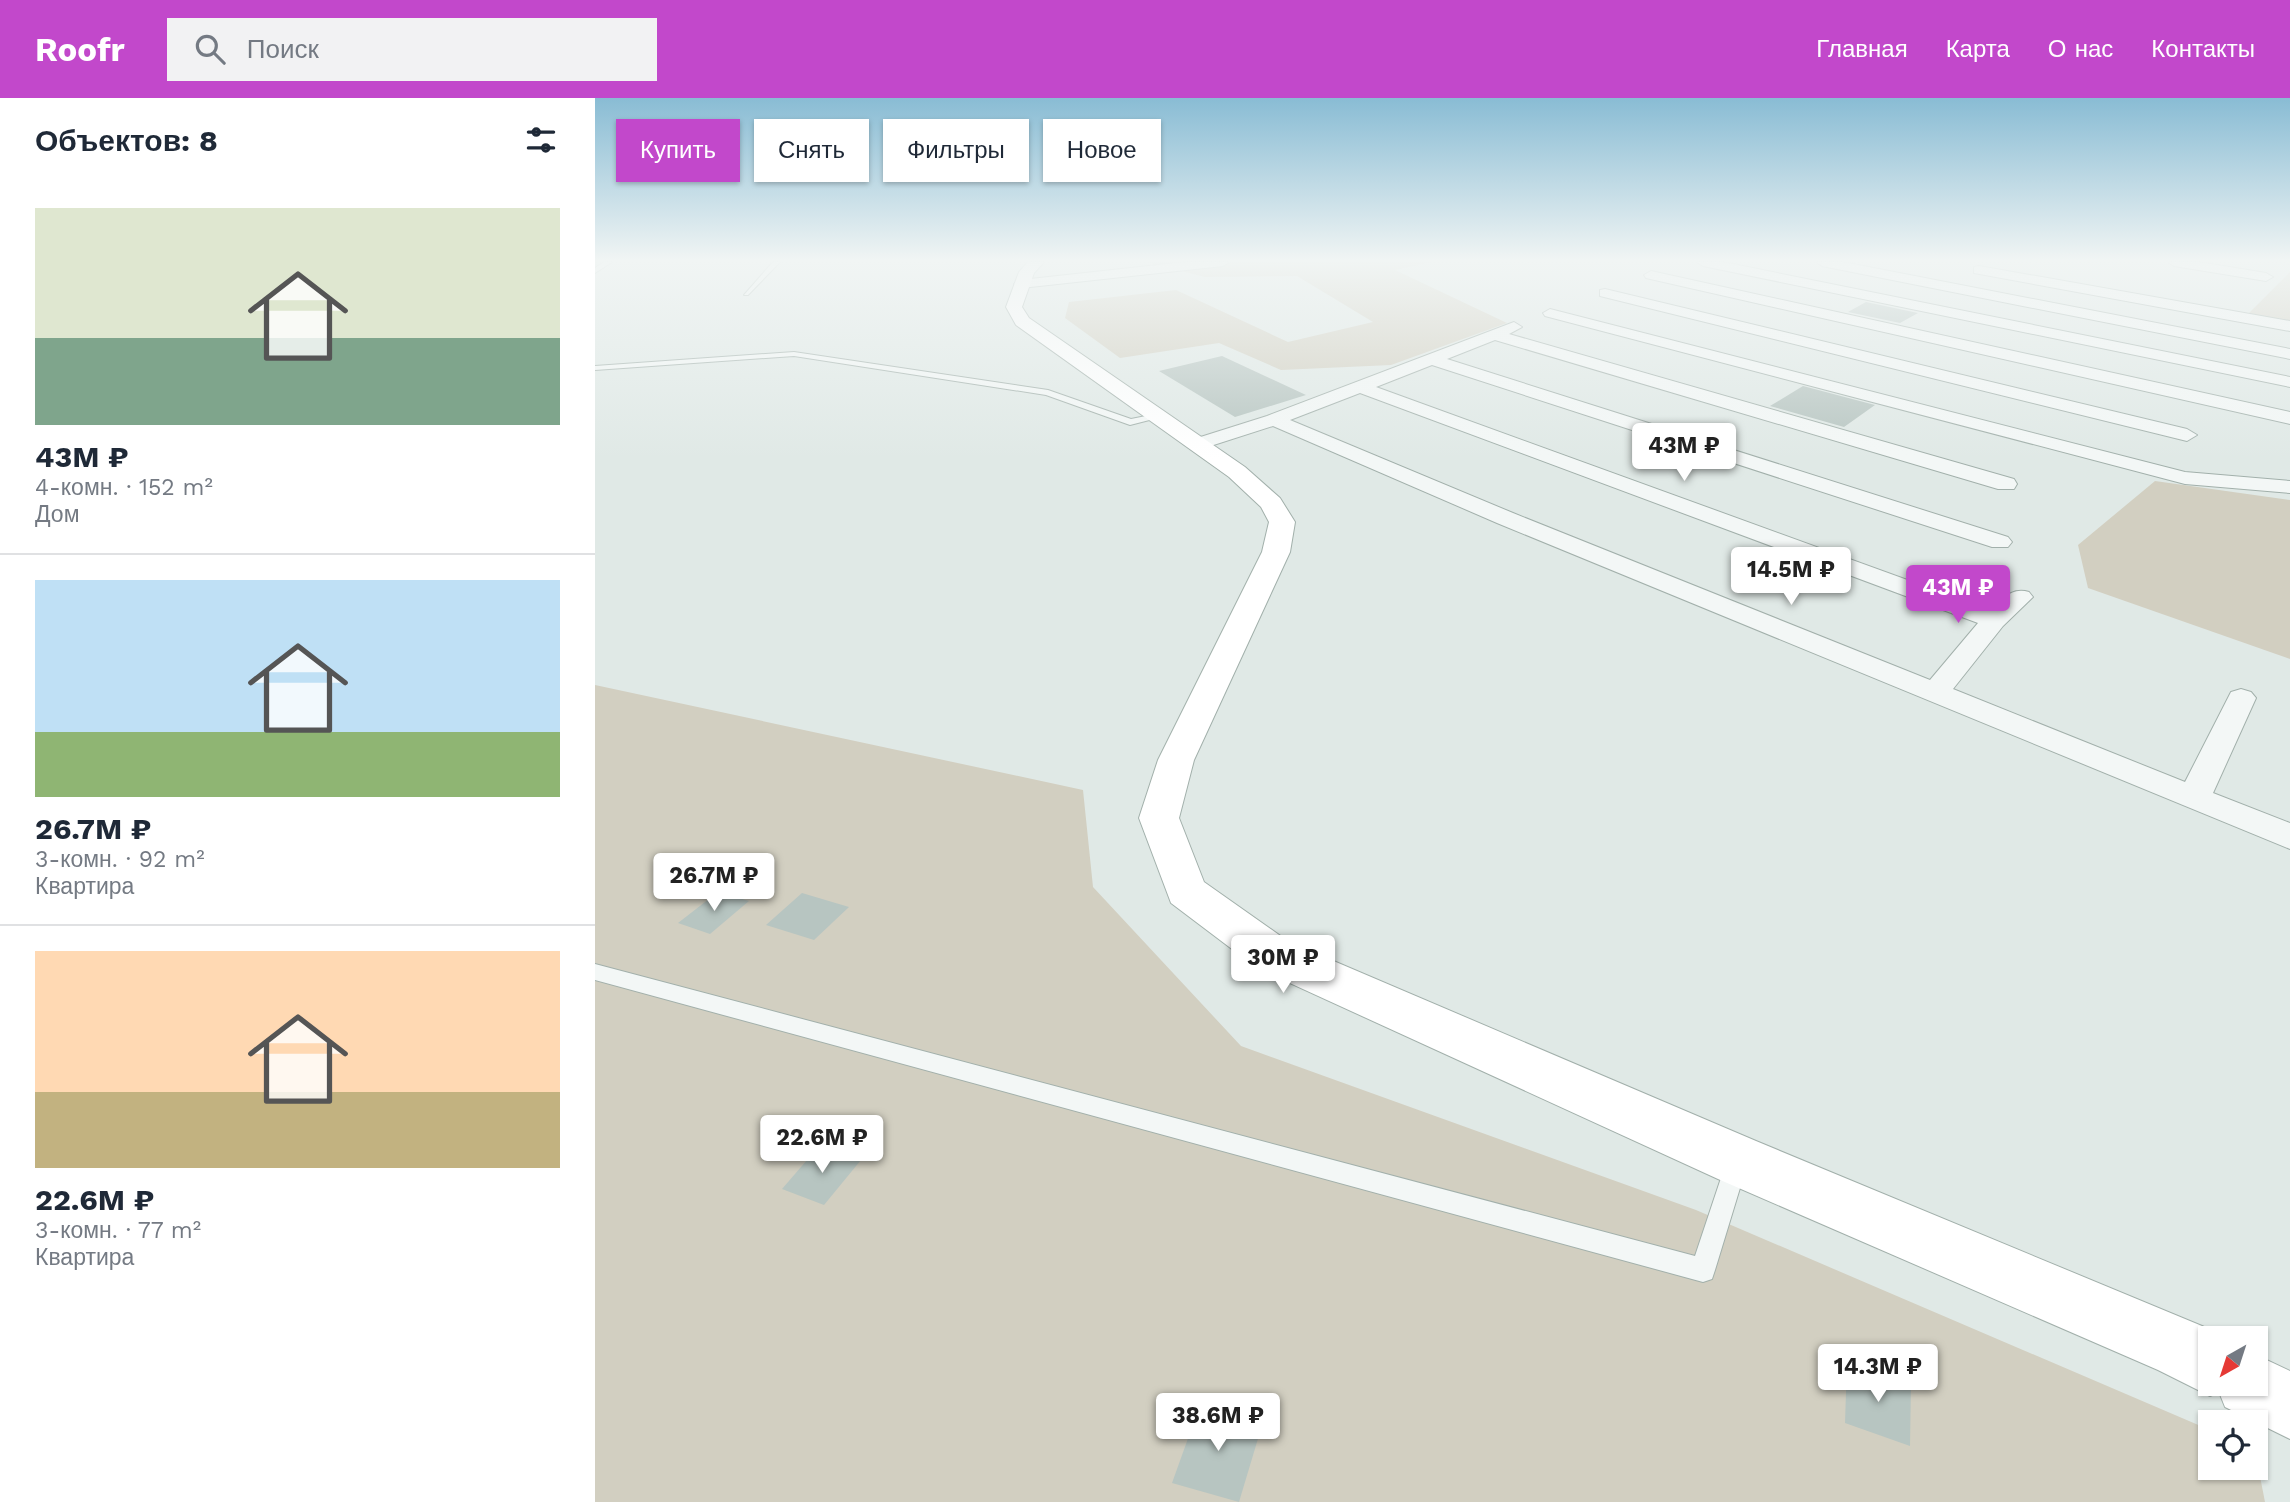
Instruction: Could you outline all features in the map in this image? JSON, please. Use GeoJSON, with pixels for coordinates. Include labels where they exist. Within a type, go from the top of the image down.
{"type":"FeatureCollection","features":[{"type":"Feature","properties":{"kind":"main road"},"geometry":{"type":"LineString","coordinates":[[1032,328],[1161,416],[1259,490],[1271,503],[1282,522],[1276,552],[1176,760],[1159,818],[1186,892],[1273,955],[1737,1160],[2198,1358]]}},
{"type":"Feature","properties":{"kind":"main road"},"geometry":{"type":"LineString","coordinates":[[2268,1394],[2290,1406]]}},
{"type":"Feature","properties":{"kind":"street"},"geometry":{"type":"LineString","coordinates":[[1198,444],[1274,420],[1514,328]]}},
{"type":"Feature","properties":{"kind":"street"},"geometry":{"type":"LineString","coordinates":[[1577,328],[2185,478],[2290,487]]}},
{"type":"Feature","properties":{"kind":"street"},"geometry":{"type":"LineString","coordinates":[[1725,328],[2187,435]]}},
{"type":"Feature","properties":{"kind":"street"},"geometry":{"type":"LineString","coordinates":[[1865,328],[2290,418]]}},
{"type":"Feature","properties":{"kind":"street"},"geometry":{"type":"LineString","coordinates":[[2024,328],[2290,382]]}},
{"type":"Feature","properties":{"kind":"street"},"geometry":{"type":"LineString","coordinates":[[2155,328],[2290,354]]}},
{"type":"Feature","properties":{"kind":"street"},"geometry":{"type":"LineString","coordinates":[[2185,395],[2229,342],[2247,328]]}},
{"type":"Feature","properties":{"kind":"street"},"geometry":{"type":"LineString","coordinates":[[1495,335],[2006,484]]}},
{"type":"Feature","properties":{"kind":"street"},"geometry":{"type":"LineString","coordinates":[[1431,359],[2000,542]]}},
{"type":"Feature","properties":{"kind":"street"},"geometry":{"type":"LineString","coordinates":[[1360,387],[1994,620]]}},
{"type":"Feature","properties":{"kind":"street"},"geometry":{"type":"LineString","coordinates":[[1274,420],[1505,518],[2290,837]]}},
{"type":"Feature","properties":{"kind":"street"},"geometry":{"type":"LineString","coordinates":[[1936,691],[1994,620],[2020,597]]}},
{"type":"Feature","properties":{"kind":"street"},"geometry":{"type":"LineString","coordinates":[[2194,798],[2241,698]]}},
{"type":"Feature","properties":{"kind":"lane"},"geometry":{"type":"LineString","coordinates":[[595,368],[794,354],[1048,393],[1129,422],[1161,416]]}},
{"type":"Feature","properties":{"kind":"lane"},"geometry":{"type":"LineString","coordinates":[[595,972],[1703,1270],[1737,1160]]}},
{"type":"Feature","properties":{"kind":"shaded area"},"geometry":{"type":"Polygon","coordinates":[[[1078,328],[1257,328],[1288,342],[1350,328],[1495,328],[1391,365],[1281,370],[1219,343],[1120,358],[1078,328]]]}},
{"type":"Feature","properties":{"kind":"shaded area"},"geometry":{"type":"Polygon","coordinates":[[[2155,481],[2290,500],[2290,659],[2088,588],[2078,545],[2155,481]]]}},
{"type":"Feature","properties":{"kind":"shaded area"},"geometry":{"type":"Polygon","coordinates":[[[595,685],[1083,790],[1093,887],[1241,1046],[1696,1210],[2198,1425],[2198,1480],[2261,1480],[2265,1502],[595,1502],[595,685]]]}},
{"type":"Feature","properties":{"kind":"building"},"geometry":{"type":"Polygon","coordinates":[[[1222,356],[1306,395],[1235,417],[1159,371],[1222,356]]]}},
{"type":"Feature","properties":{"kind":"building"},"geometry":{"type":"Polygon","coordinates":[[[1803,386],[1875,405],[1844,427],[1770,406],[1803,386]]]}},
{"type":"Feature","properties":{"kind":"building"},"geometry":{"type":"Polygon","coordinates":[[[718,892],[749,901],[710,934],[678,923],[718,892]]]}},
{"type":"Feature","properties":{"kind":"building"},"geometry":{"type":"Polygon","coordinates":[[[802,893],[849,907],[814,940],[766,925],[802,893]]]}},
{"type":"Feature","properties":{"kind":"building"},"geometry":{"type":"Polygon","coordinates":[[[820,1145],[861,1160],[824,1205],[782,1189],[820,1145]]]}},
{"type":"Feature","properties":{"kind":"building"},"geometry":{"type":"Polygon","coordinates":[[[1847,1362],[1911,1383],[1910,1446],[1845,1423],[1847,1362]]]}},
{"type":"Feature","properties":{"kind":"building"},"geometry":{"type":"Polygon","coordinates":[[[1200,1405],[1263,1422],[1239,1502],[1172,1483],[1200,1405]]]}}]}
